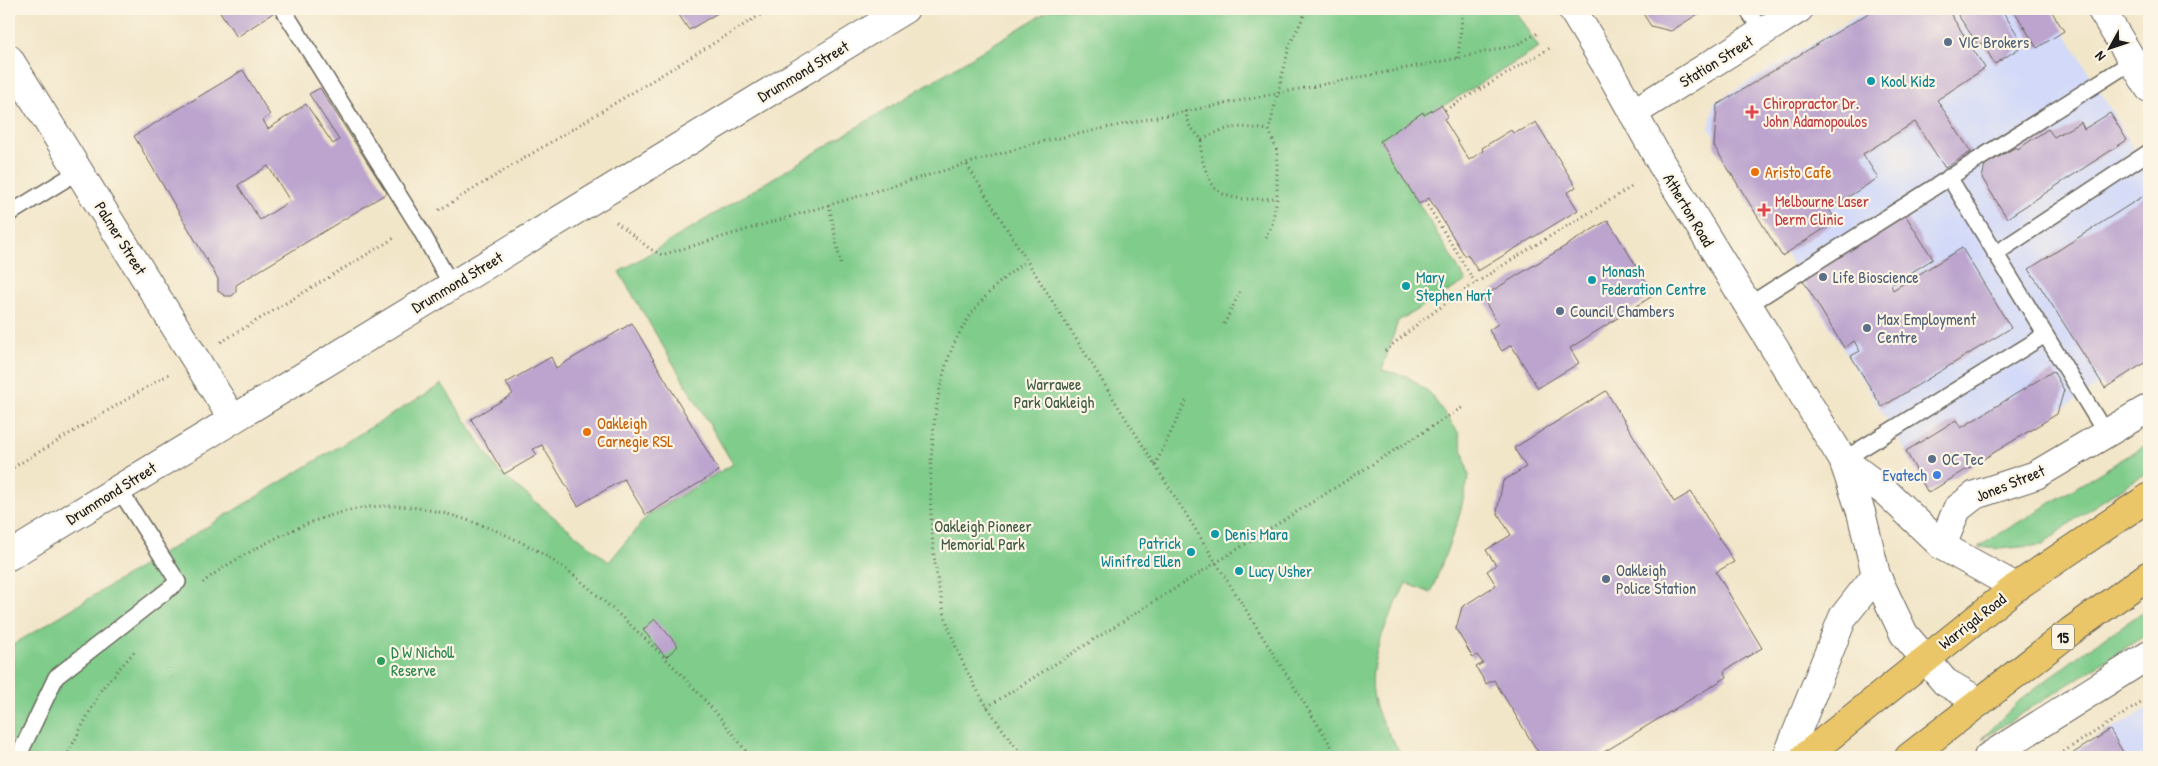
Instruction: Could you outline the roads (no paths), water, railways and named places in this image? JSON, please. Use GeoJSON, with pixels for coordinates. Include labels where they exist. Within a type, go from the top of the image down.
{"type":"FeatureCollection","features":[{"type":"Feature","properties":{"kind":"highway","name":"Warrigal Road"},"geometry":{"type":"LineString","coordinates":[[1804,757],[2016,587],[2149,497]]}},
{"type":"Feature","properties":{"kind":"highway","name":"15"},"geometry":{"type":"LineString","coordinates":[[1909,757],[2071,631],[2149,575]]}},
{"type":"Feature","properties":{"kind":"street","name":"Drummond Street"},"geometry":{"type":"LineString","coordinates":[[9,556],[232,418],[905,9]]}},
{"type":"Feature","properties":{"kind":"street","name":"Atherton Road"},"geometry":{"type":"LineString","coordinates":[[1572,9],[1747,306],[1843,460],[1861,512],[1876,575],[1904,634],[1945,682],[1980,702]]}},
{"type":"Feature","properties":{"kind":"street","name":"Station Street"},"geometry":{"type":"LineString","coordinates":[[1633,113],[1798,9]]}},
{"type":"Feature","properties":{"kind":"street"},"geometry":{"type":"LineString","coordinates":[[2101,9],[2149,88]]}},
{"type":"Feature","properties":{"kind":"street","name":"Palmer Street"},"geometry":{"type":"LineString","coordinates":[[9,58],[232,418]]}},
{"type":"Feature","properties":{"kind":"street","name":"Jones Street"},"geometry":{"type":"LineString","coordinates":[[1942,546],[1957,509],[1975,495],[2036,475],[2149,408]]}},
{"type":"Feature","properties":{"kind":"street","name":"Atherton Road"},"geometry":{"type":"LineString","coordinates":[[1843,460],[1887,493],[1942,546],[2016,587]]}},
{"type":"Feature","properties":{"kind":"street"},"geometry":{"type":"LineString","coordinates":[[1787,757],[1843,617],[1876,575]]}},
{"type":"Feature","properties":{"kind":"street"},"geometry":{"type":"LineString","coordinates":[[1988,757],[2149,655]]}},
{"type":"Feature","properties":{"kind":"lane"},"geometry":{"type":"LineString","coordinates":[[284,9],[417,224],[452,286]]}},
{"type":"Feature","properties":{"kind":"lane"},"geometry":{"type":"LineString","coordinates":[[1747,9],[1762,32]]}},
{"type":"Feature","properties":{"kind":"lane"},"geometry":{"type":"LineString","coordinates":[[1747,306],[2133,62]]}},
{"type":"Feature","properties":{"kind":"lane"},"geometry":{"type":"LineString","coordinates":[[1995,254],[2149,152]]}},
{"type":"Feature","properties":{"kind":"lane"},"geometry":{"type":"LineString","coordinates":[[9,214],[79,171]]}},
{"type":"Feature","properties":{"kind":"lane"},"geometry":{"type":"LineString","coordinates":[[1949,178],[2106,434]]}},
{"type":"Feature","properties":{"kind":"lane"},"geometry":{"type":"LineString","coordinates":[[1843,460],[2045,335]]}},
{"type":"Feature","properties":{"kind":"lane"},"geometry":{"type":"LineString","coordinates":[[18,757],[56,677],[178,582],[119,489]]}},
{"type":"Feature","properties":{"kind":"place","name":"VIC Brokers"},"geometry":{"type":"Point","coordinates":[1948,42]}},
{"type":"Feature","properties":{"kind":"place","name":"Kool Kidz"},"geometry":{"type":"Point","coordinates":[1871,81]}},
{"type":"Feature","properties":{"kind":"place","name":"Chiropractor Dr. John Adamopoulos"},"geometry":{"type":"Point","coordinates":[1752,112]}},
{"type":"Feature","properties":{"kind":"place","name":"Aristo Cafe"},"geometry":{"type":"Point","coordinates":[1755,172]}},
{"type":"Feature","properties":{"kind":"place","name":"Melbourne Laser Derm Clinic"},"geometry":{"type":"Point","coordinates":[1764,210]}},
{"type":"Feature","properties":{"kind":"place","name":"Life Bioscience"},"geometry":{"type":"Point","coordinates":[1823,277]}},
{"type":"Feature","properties":{"kind":"place","name":"Monash Federation Centre"},"geometry":{"type":"Point","coordinates":[1592,280]}},
{"type":"Feature","properties":{"kind":"place","name":"Mary Stephen Hart"},"geometry":{"type":"Point","coordinates":[1406,286]}},
{"type":"Feature","properties":{"kind":"place","name":"Council Chambers"},"geometry":{"type":"Point","coordinates":[1560,311]}},
{"type":"Feature","properties":{"kind":"place","name":"Max Employment Centre"},"geometry":{"type":"Point","coordinates":[1867,328]}},
{"type":"Feature","properties":{"kind":"place","name":"Oakleigh Carnegie RSL"},"geometry":{"type":"Point","coordinates":[587,432]}},
{"type":"Feature","properties":{"kind":"place","name":"OC Tec"},"geometry":{"type":"Point","coordinates":[1932,459]}},
{"type":"Feature","properties":{"kind":"place","name":"Evatech"},"geometry":{"type":"Point","coordinates":[1937,475]}},
{"type":"Feature","properties":{"kind":"place","name":"Denis Mara"},"geometry":{"type":"Point","coordinates":[1215,534]}},
{"type":"Feature","properties":{"kind":"place","name":"Patrick Winifred Ellen"},"geometry":{"type":"Point","coordinates":[1191,552]}},
{"type":"Feature","properties":{"kind":"place","name":"Lucy Usher"},"geometry":{"type":"Point","coordinates":[1239,571]}},
{"type":"Feature","properties":{"kind":"place","name":"Oakleigh Police Station"},"geometry":{"type":"Point","coordinates":[1606,579]}},
{"type":"Feature","properties":{"kind":"place","name":"D W Nicholl Reserve"},"geometry":{"type":"Point","coordinates":[381,661]}},
{"type":"Feature","properties":{"kind":"park label","name":"Warrawee Park Oakleigh"},"geometry":{"type":"Point","coordinates":[1054,393]}},
{"type":"Feature","properties":{"kind":"park label","name":"Oakleigh Pioneer Memorial Park"},"geometry":{"type":"Point","coordinates":[983,535]}}]}
